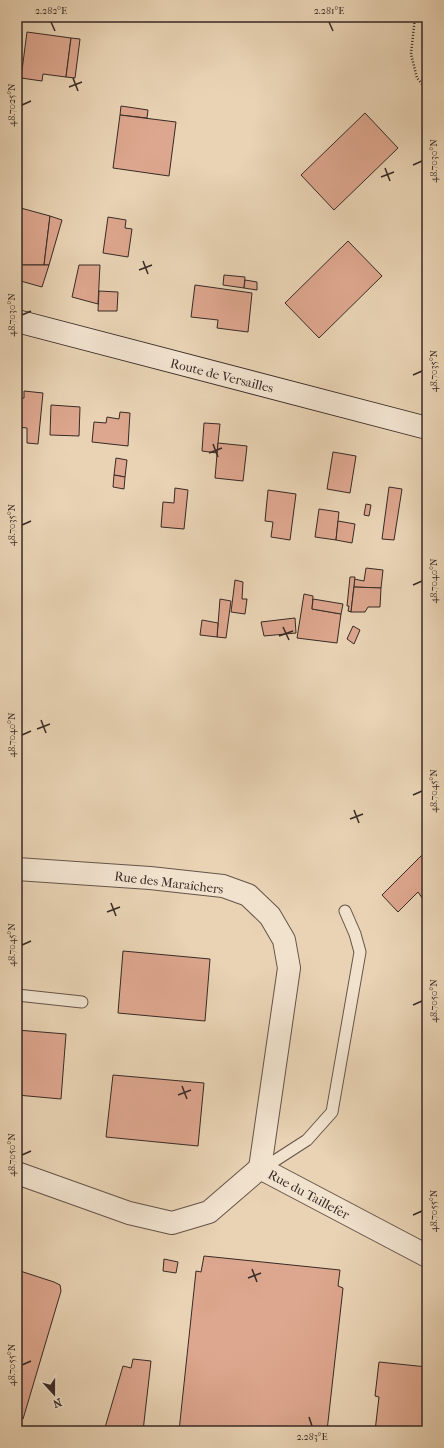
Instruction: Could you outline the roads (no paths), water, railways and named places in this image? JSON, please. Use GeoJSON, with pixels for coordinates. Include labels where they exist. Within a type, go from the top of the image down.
{"type":"FeatureCollection","features":[{"type":"Feature","properties":{"kind":"street","name":"Route de Versailles"},"geometry":{"type":"LineString","coordinates":[[17,322],[427,428]]}},
{"type":"Feature","properties":{"kind":"street","name":"Rue des Maraîchers"},"geometry":{"type":"LineString","coordinates":[[17,868],[150,878],[223,886],[248,895],[270,916],[284,940],[289,968],[261,1168]]}},
{"type":"Feature","properties":{"kind":"street","name":"Rue du Taillefer"},"geometry":{"type":"LineString","coordinates":[[17,1173],[129,1213],[172,1223],[209,1212],[261,1168],[427,1256]]}},
{"type":"Feature","properties":{"kind":"lane"},"geometry":{"type":"LineString","coordinates":[[261,1168],[307,1140],[332,1112],[360,952],[355,934],[345,911]]}},
{"type":"Feature","properties":{"kind":"lane"},"geometry":{"type":"LineString","coordinates":[[17,995],[82,1002]]}}]}
